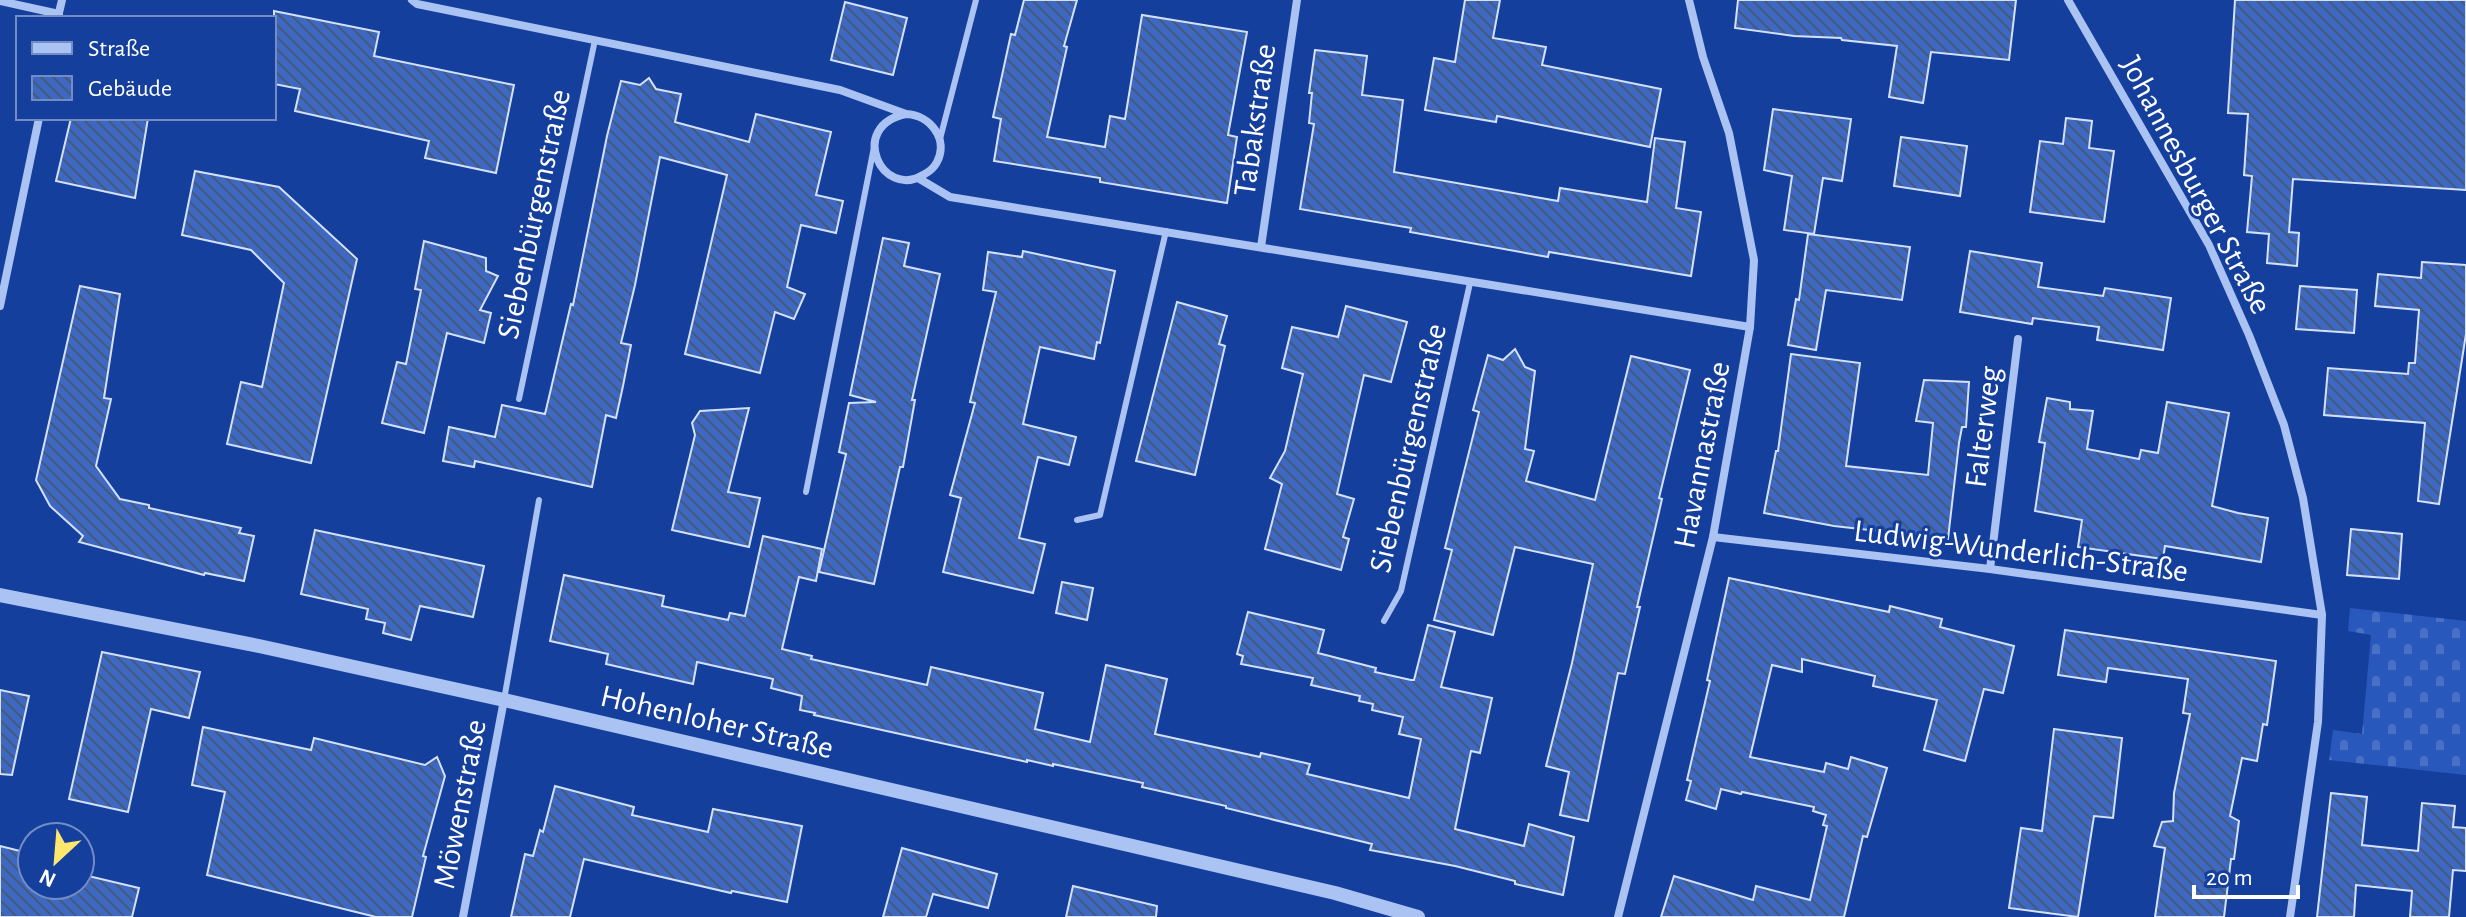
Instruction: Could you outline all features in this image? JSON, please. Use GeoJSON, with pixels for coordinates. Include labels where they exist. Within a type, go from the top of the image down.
{"type":"FeatureCollection","features":[{"type":"Feature","properties":{"kind":"street"},"geometry":{"type":"LineString","coordinates":[[0,1],[58,16],[62,0]]}},
{"type":"Feature","properties":{"kind":"street"},"geometry":{"type":"LineString","coordinates":[[412,0],[417,4],[840,90],[924,118],[934,126],[940,139],[940,153],[930,171],[918,178]]}},
{"type":"Feature","properties":{"kind":"street","name":"Tabakstraße"},"geometry":{"type":"LineString","coordinates":[[1261,247],[1297,0]]}},
{"type":"Feature","properties":{"kind":"street","name":"Havannastraße"},"geometry":{"type":"LineString","coordinates":[[1618,917],[1713,537],[1750,327],[1754,260],[1729,133],[1703,57],[1689,0]]}},
{"type":"Feature","properties":{"kind":"street","name":"Johannesburger Straße"},"geometry":{"type":"LineString","coordinates":[[2068,0],[2209,245],[2284,425],[2303,498],[2322,615],[2318,722],[2290,917]]}},
{"type":"Feature","properties":{"kind":"street"},"geometry":{"type":"LineString","coordinates":[[874,147],[884,123],[894,116],[906,114]]}},
{"type":"Feature","properties":{"kind":"street"},"geometry":{"type":"LineString","coordinates":[[0,306],[39,120]]}},
{"type":"Feature","properties":{"kind":"street","name":"Siebenbürgenstraße"},"geometry":{"type":"LineString","coordinates":[[874,147],[877,160],[885,171],[896,178],[918,178],[950,197],[1750,327]]}},
{"type":"Feature","properties":{"kind":"street","name":"Falterweg"},"geometry":{"type":"LineString","coordinates":[[1990,569],[2018,339]]}},
{"type":"Feature","properties":{"kind":"street","name":"Ludwig-Wunderlich-Straße"},"geometry":{"type":"LineString","coordinates":[[1713,537],[1990,569],[2322,615]]}},
{"type":"Feature","properties":{"kind":"street","name":"Hohenloher Straße"},"geometry":{"type":"LineString","coordinates":[[0,595],[259,646],[504,700],[1335,893],[1418,917]]}},
{"type":"Feature","properties":{"kind":"street","name":"Möwenstraße"},"geometry":{"type":"LineString","coordinates":[[463,917],[504,700]]}},
{"type":"Feature","properties":{"kind":"lane"},"geometry":{"type":"LineString","coordinates":[[940,139],[976,0]]}},
{"type":"Feature","properties":{"kind":"lane","name":"Siebenbürgenstraße"},"geometry":{"type":"LineString","coordinates":[[519,399],[595,40]]}},
{"type":"Feature","properties":{"kind":"lane"},"geometry":{"type":"LineString","coordinates":[[806,492],[874,147]]}},
{"type":"Feature","properties":{"kind":"lane"},"geometry":{"type":"LineString","coordinates":[[1077,520],[1100,515],[1166,231]]}},
{"type":"Feature","properties":{"kind":"lane","name":"Siebenbürgenstraße"},"geometry":{"type":"LineString","coordinates":[[1384,621],[1401,591],[1470,283]]}},
{"type":"Feature","properties":{"kind":"lane"},"geometry":{"type":"LineString","coordinates":[[504,700],[539,500]]}},
{"type":"Feature","properties":{"kind":"green space"},"geometry":{"type":"Polygon","coordinates":[[[2350,608],[2466,621],[2466,775],[2329,760],[2333,730],[2362,734],[2371,635],[2348,631],[2350,608]]]}},
{"type":"Feature","properties":{"kind":"building"},"geometry":{"type":"Polygon","coordinates":[[[1024,0],[1077,0],[1064,46],[1067,47],[1047,137],[1105,147],[1110,116],[1125,119],[1142,15],[1247,32],[1228,135],[1237,137],[1227,203],[994,161],[1001,119],[993,117],[1011,34],[1015,35],[1024,0]]]}},
{"type":"Feature","properties":{"kind":"building"},"geometry":{"type":"Polygon","coordinates":[[[1465,0],[1500,0],[1493,38],[1546,47],[1542,65],[1661,89],[1650,147],[1497,116],[1496,122],[1425,110],[1434,58],[1455,62],[1465,0]]]}},
{"type":"Feature","properties":{"kind":"building"},"geometry":{"type":"Polygon","coordinates":[[[1738,0],[2016,0],[2009,60],[1931,52],[1923,103],[1889,97],[1897,46],[1735,28],[1738,0]]]}},
{"type":"Feature","properties":{"kind":"building"},"geometry":{"type":"Polygon","coordinates":[[[2235,0],[2466,0],[2466,190],[2293,179],[2289,232],[2299,233],[2297,266],[2267,263],[2269,234],[2247,232],[2252,176],[2244,175],[2248,114],[2228,113],[2235,0]]]}},
{"type":"Feature","properties":{"kind":"building"},"geometry":{"type":"Polygon","coordinates":[[[845,2],[907,18],[893,75],[831,60],[845,2]]]}},
{"type":"Feature","properties":{"kind":"building"},"geometry":{"type":"Polygon","coordinates":[[[274,11],[379,32],[374,56],[514,85],[496,173],[425,158],[429,141],[295,111],[300,89],[276,84],[274,11]]]}},
{"type":"Feature","properties":{"kind":"building"},"geometry":{"type":"Polygon","coordinates":[[[1315,50],[1367,56],[1362,95],[1403,100],[1394,172],[1558,201],[1560,188],[1647,202],[1655,138],[1685,142],[1676,208],[1701,212],[1691,276],[1549,252],[1548,257],[1410,232],[1411,228],[1300,209],[1314,124],[1309,123],[1312,93],[1309,93],[1315,50]]]}},
{"type":"Feature","properties":{"kind":"building"},"geometry":{"type":"Polygon","coordinates":[[[649,78],[656,89],[681,94],[675,122],[749,142],[756,114],[831,132],[816,195],[843,201],[836,233],[801,225],[787,287],[805,294],[794,319],[775,312],[760,373],[685,354],[727,175],[660,157],[621,343],[631,345],[623,386],[616,418],[606,415],[592,487],[475,461],[474,467],[443,461],[449,427],[495,437],[502,405],[545,414],[573,305],[621,81],[640,85],[649,78]]]}},
{"type":"Feature","properties":{"kind":"building"},"geometry":{"type":"Polygon","coordinates":[[[1773,109],[1851,119],[1842,181],[1823,178],[1814,234],[1784,230],[1792,176],[1764,170],[1773,109]]]}},
{"type":"Feature","properties":{"kind":"building"},"geometry":{"type":"Polygon","coordinates":[[[2066,118],[2092,121],[2089,148],[2114,151],[2104,222],[2030,212],[2040,141],[2063,144],[2066,118]]]}},
{"type":"Feature","properties":{"kind":"building"},"geometry":{"type":"Polygon","coordinates":[[[71,120],[148,120],[135,198],[56,181],[71,120]]]}},
{"type":"Feature","properties":{"kind":"building"},"geometry":{"type":"Polygon","coordinates":[[[1901,137],[1967,146],[1960,196],[1894,186],[1901,137]]]}},
{"type":"Feature","properties":{"kind":"building"},"geometry":{"type":"Polygon","coordinates":[[[195,171],[279,187],[357,259],[311,463],[227,444],[241,382],[262,387],[284,283],[251,250],[182,235],[195,171]]]}},
{"type":"Feature","properties":{"kind":"building"},"geometry":{"type":"Polygon","coordinates":[[[1808,234],[1910,247],[1902,300],[1826,290],[1816,350],[1788,345],[1796,299],[1799,300],[1808,234]]]}},
{"type":"Feature","properties":{"kind":"building"},"geometry":{"type":"Polygon","coordinates":[[[883,238],[909,243],[904,266],[940,274],[912,400],[915,400],[903,467],[900,467],[874,584],[819,572],[846,454],[839,452],[849,403],[876,402],[850,395],[883,238]]]}},
{"type":"Feature","properties":{"kind":"building"},"geometry":{"type":"Polygon","coordinates":[[[424,241],[486,258],[486,271],[498,276],[480,310],[491,313],[484,343],[447,333],[424,433],[382,423],[397,362],[406,364],[421,290],[415,289],[424,241]]]}},
{"type":"Feature","properties":{"kind":"building"},"geometry":{"type":"Polygon","coordinates":[[[1023,251],[1115,271],[1094,359],[1040,347],[1023,424],[1076,437],[1069,465],[1038,457],[1019,538],[1045,544],[1033,593],[943,572],[961,498],[950,495],[975,403],[970,402],[996,292],[983,290],[988,252],[1022,257],[1023,251]]]}},
{"type":"Feature","properties":{"kind":"building"},"geometry":{"type":"Polygon","coordinates":[[[1970,251],[2042,263],[2038,287],[2103,296],[2105,288],[2171,298],[2163,350],[2097,340],[2099,327],[2033,318],[2032,324],[1960,312],[1970,251]]]}},
{"type":"Feature","properties":{"kind":"building"},"geometry":{"type":"Polygon","coordinates":[[[2422,262],[2466,265],[2466,334],[2439,504],[2418,501],[2425,423],[2324,415],[2328,368],[2408,374],[2409,363],[2415,363],[2419,310],[2375,306],[2378,274],[2421,278],[2422,262]]]}},
{"type":"Feature","properties":{"kind":"building"},"geometry":{"type":"Polygon","coordinates":[[[80,286],[120,294],[104,398],[111,399],[96,466],[120,499],[241,528],[239,533],[254,536],[244,581],[204,575],[79,542],[83,536],[50,506],[36,480],[80,286]]]}},
{"type":"Feature","properties":{"kind":"building"},"geometry":{"type":"Polygon","coordinates":[[[2300,286],[2357,290],[2354,333],[2296,329],[2300,286]]]}},
{"type":"Feature","properties":{"kind":"building"},"geometry":{"type":"Polygon","coordinates":[[[1177,302],[1227,316],[1219,344],[1225,346],[1195,475],[1136,461],[1177,302]]]}},
{"type":"Feature","properties":{"kind":"building"},"geometry":{"type":"Polygon","coordinates":[[[1346,306],[1407,322],[1391,382],[1364,375],[1337,494],[1354,499],[1343,537],[1349,539],[1341,570],[1265,549],[1282,484],[1270,478],[1285,451],[1303,374],[1282,368],[1292,327],[1338,337],[1346,306]]]}},
{"type":"Feature","properties":{"kind":"building"},"geometry":{"type":"Polygon","coordinates":[[[1515,349],[1525,367],[1535,371],[1525,449],[1534,451],[1526,481],[1595,500],[1631,356],[1690,370],[1659,498],[1662,499],[1625,674],[1618,673],[1588,821],[1560,815],[1569,772],[1546,766],[1593,564],[1515,547],[1493,635],[1434,620],[1452,550],[1445,548],[1479,412],[1473,410],[1488,355],[1503,360],[1515,349]]]}},
{"type":"Feature","properties":{"kind":"building"},"geometry":{"type":"Polygon","coordinates":[[[1791,354],[1860,363],[1846,466],[1928,475],[1933,423],[1916,421],[1924,380],[1969,382],[1966,427],[1962,427],[1959,443],[1948,539],[1834,526],[1764,513],[1778,451],[1791,354]]]}},
{"type":"Feature","properties":{"kind":"building"},"geometry":{"type":"Polygon","coordinates":[[[2047,398],[2070,402],[2070,409],[2093,411],[2087,449],[2139,459],[2141,450],[2158,453],[2167,402],[2229,413],[2212,506],[2268,518],[2261,562],[2165,546],[2163,559],[2078,547],[2082,520],[2035,511],[2045,443],[2039,442],[2047,398]]]}},
{"type":"Feature","properties":{"kind":"building"},"geometry":{"type":"Polygon","coordinates":[[[749,408],[728,492],[760,498],[749,547],[672,530],[695,435],[692,423],[700,411],[749,408]]]}},
{"type":"Feature","properties":{"kind":"building"},"geometry":{"type":"Polygon","coordinates":[[[2351,529],[2402,534],[2399,579],[2347,575],[2351,529]]]}},
{"type":"Feature","properties":{"kind":"building"},"geometry":{"type":"Polygon","coordinates":[[[315,530],[484,566],[473,617],[420,606],[411,640],[383,633],[385,623],[366,619],[368,609],[301,594],[315,530]]]}},
{"type":"Feature","properties":{"kind":"building"},"geometry":{"type":"Polygon","coordinates":[[[763,536],[822,549],[816,581],[799,577],[782,649],[812,656],[811,659],[927,685],[931,667],[1043,693],[1035,729],[1090,742],[1106,665],[1167,679],[1155,734],[1260,757],[1261,753],[1310,764],[1307,774],[1409,798],[1421,739],[1399,734],[1403,717],[1372,710],[1373,704],[1359,701],[1360,696],[1311,685],[1313,678],[1241,664],[1243,656],[1237,654],[1248,612],[1324,630],[1318,653],[1411,680],[1414,680],[1428,625],[1455,632],[1441,687],[1492,698],[1480,753],[1471,751],[1455,829],[1524,846],[1529,824],[1574,837],[1563,895],[1455,866],[1370,850],[1372,844],[1142,787],[1143,783],[1053,764],[1027,762],[814,715],[800,710],[802,696],[771,688],[773,679],[697,662],[693,684],[606,664],[608,654],[550,641],[564,575],[664,596],[662,606],[728,620],[730,613],[745,616],[763,536]]]}},
{"type":"Feature","properties":{"kind":"building"},"geometry":{"type":"Polygon","coordinates":[[[1729,578],[1889,612],[1890,606],[1942,619],[1940,627],[2014,646],[2003,693],[1984,689],[1965,761],[1924,750],[1937,700],[1873,686],[1875,676],[1802,659],[1802,672],[1772,665],[1750,757],[1824,772],[1826,763],[1848,769],[1851,757],[1887,768],[1867,837],[1863,836],[1844,917],[1661,917],[1674,876],[1753,900],[1756,886],[1810,900],[1827,826],[1823,825],[1826,815],[1813,811],[1814,807],[1742,792],[1721,789],[1716,809],[1686,800],[1691,781],[1687,780],[1729,578]]]}},
{"type":"Feature","properties":{"kind":"building"},"geometry":{"type":"Polygon","coordinates":[[[1062,582],[1093,588],[1087,620],[1056,613],[1062,582]]]}},
{"type":"Feature","properties":{"kind":"building"},"geometry":{"type":"Polygon","coordinates":[[[2065,630],[2276,661],[2267,725],[2263,724],[2257,761],[2242,758],[2230,816],[2239,821],[2224,917],[2155,917],[2165,848],[2154,846],[2162,822],[2173,821],[2174,793],[2190,714],[2183,713],[2188,679],[2108,668],[2106,682],[2058,675],[2065,630]]]}},
{"type":"Feature","properties":{"kind":"building"},"geometry":{"type":"Polygon","coordinates":[[[102,652],[200,672],[189,718],[151,709],[128,812],[69,799],[102,652]]]}},
{"type":"Feature","properties":{"kind":"building"},"geometry":{"type":"Polygon","coordinates":[[[0,690],[29,696],[12,775],[0,774],[0,690]]]}},
{"type":"Feature","properties":{"kind":"building"},"geometry":{"type":"Polygon","coordinates":[[[203,727],[311,750],[314,738],[425,765],[437,757],[445,776],[423,856],[426,857],[412,917],[376,917],[207,875],[225,792],[192,785],[203,727]]]}},
{"type":"Feature","properties":{"kind":"building"},"geometry":{"type":"Polygon","coordinates":[[[2054,729],[2122,738],[2113,818],[2094,816],[2078,917],[2009,908],[2021,828],[2042,831],[2054,729]]]}},
{"type":"Feature","properties":{"kind":"building"},"geometry":{"type":"Polygon","coordinates":[[[555,786],[634,807],[632,815],[708,832],[713,809],[802,826],[787,902],[731,893],[584,859],[570,917],[511,917],[525,854],[533,856],[555,786]]]}},
{"type":"Feature","properties":{"kind":"building"},"geometry":{"type":"Polygon","coordinates":[[[2331,793],[2367,797],[2362,845],[2418,851],[2422,803],[2455,806],[2453,827],[2466,828],[2466,871],[2453,870],[2449,917],[2410,917],[2412,891],[2356,885],[2354,917],[2317,917],[2331,793]]]}},
{"type":"Feature","properties":{"kind":"building"},"geometry":{"type":"Polygon","coordinates":[[[0,846],[16,850],[16,901],[96,901],[96,878],[139,888],[132,917],[0,917],[0,846]]]}},
{"type":"Feature","properties":{"kind":"building"},"geometry":{"type":"Polygon","coordinates":[[[902,848],[997,874],[988,908],[933,894],[926,917],[883,917],[902,848]]]}},
{"type":"Feature","properties":{"kind":"building"},"geometry":{"type":"Polygon","coordinates":[[[1073,886],[1157,906],[1156,917],[1066,917],[1073,886]]]}}]}
